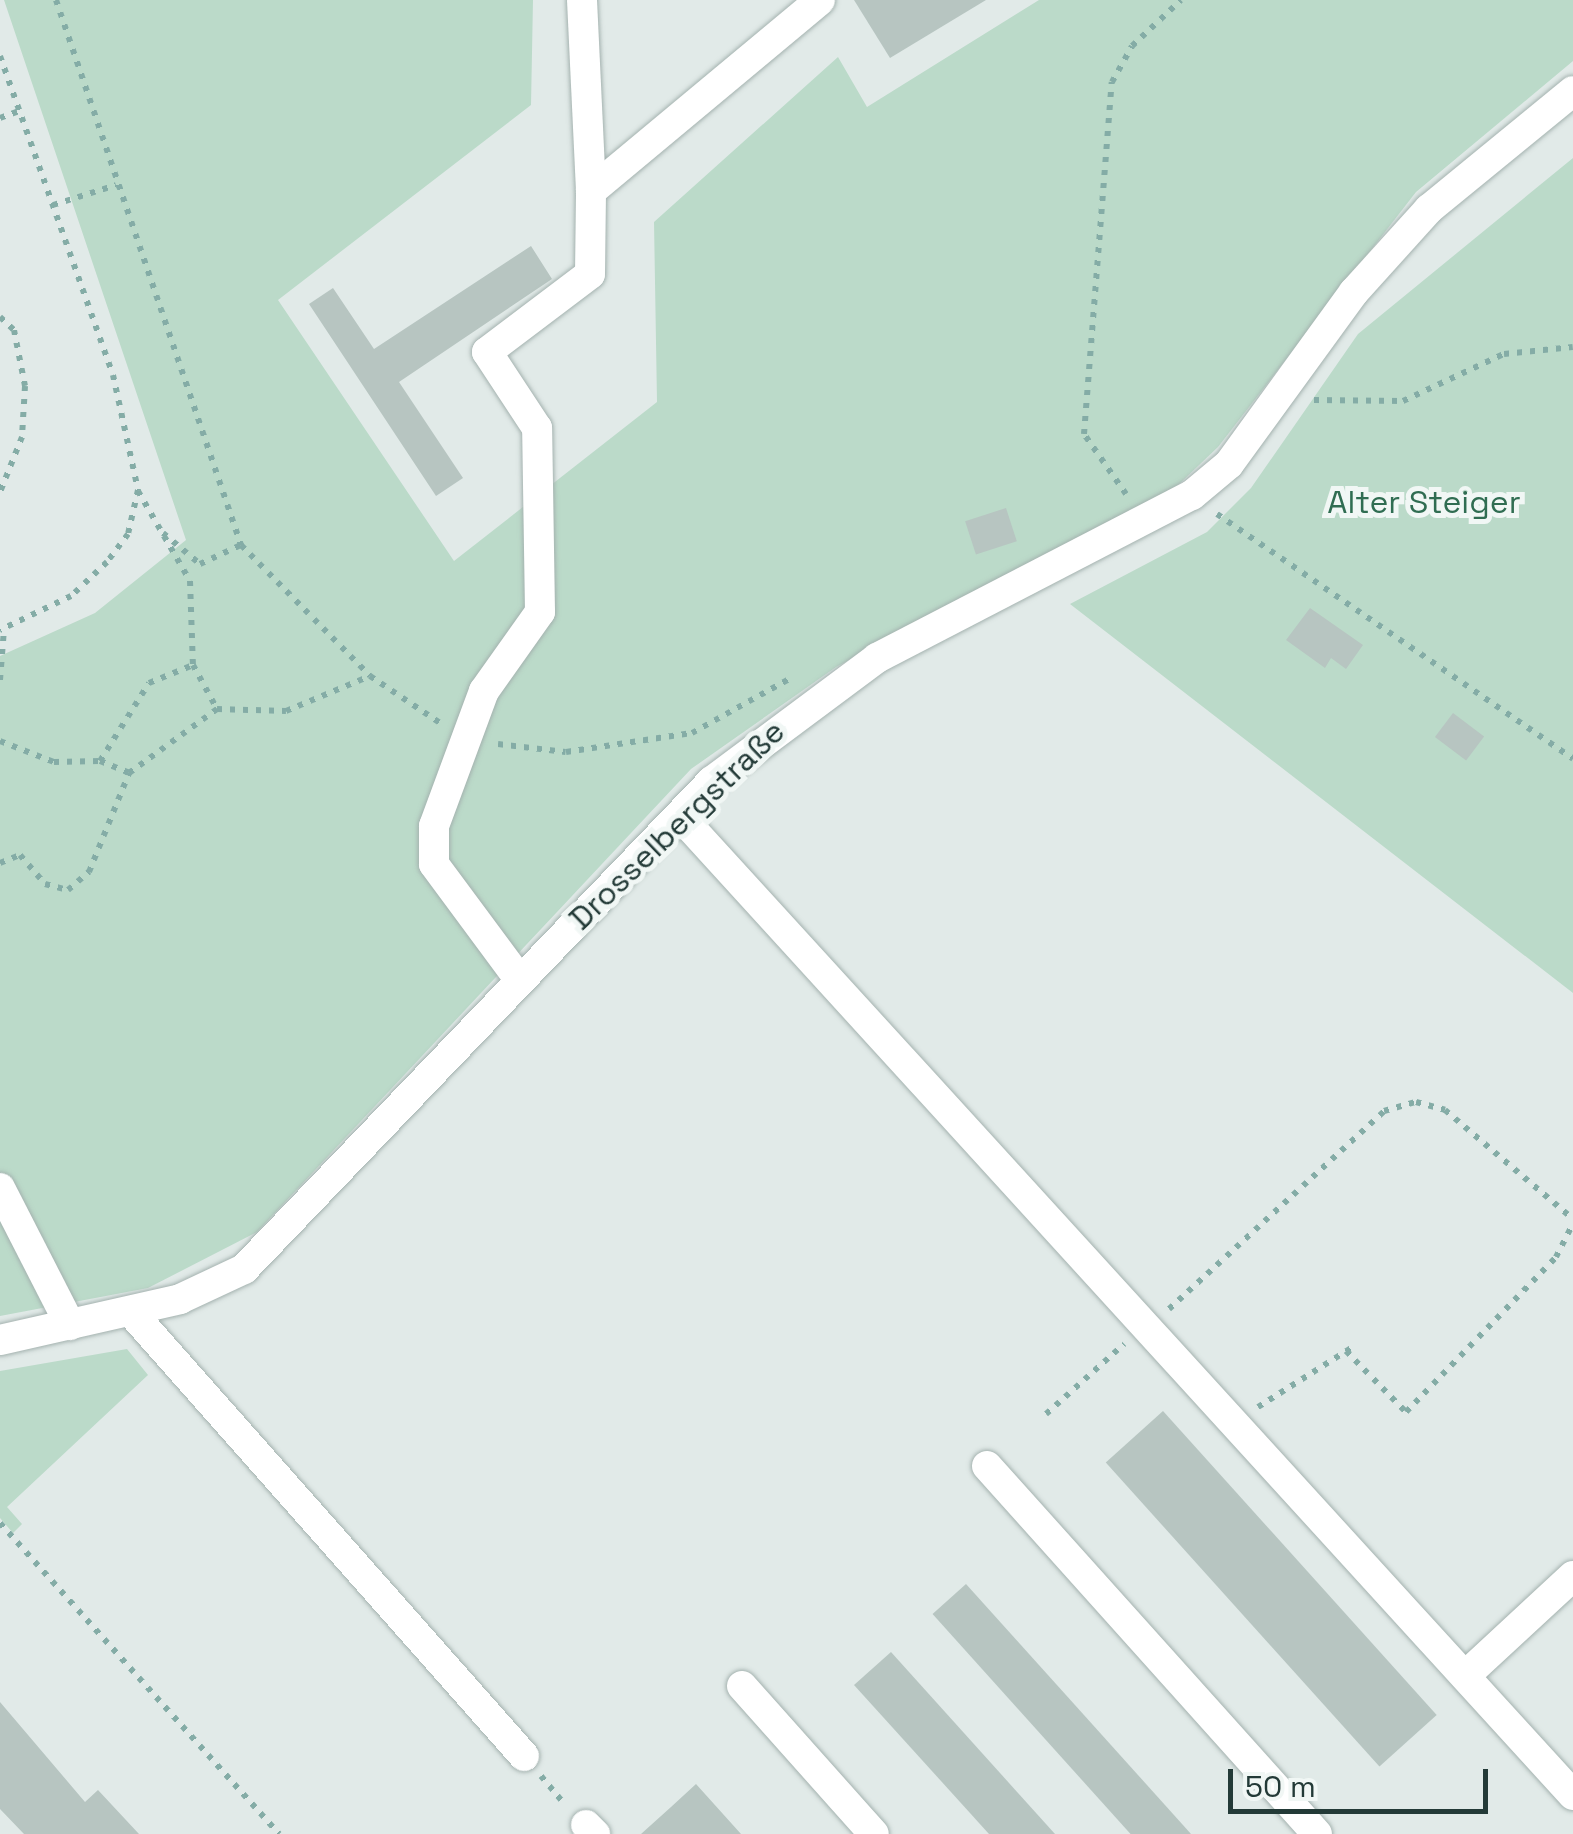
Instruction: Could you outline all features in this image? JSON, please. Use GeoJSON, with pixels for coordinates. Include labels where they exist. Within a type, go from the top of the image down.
{"type":"FeatureCollection","features":[{"type":"Feature","properties":{"kind":"street"},"geometry":{"type":"LineString","coordinates":[[519,980],[434,864],[434,826],[484,691],[540,612],[544,562],[537,428],[487,352],[590,274],[591,191],[582,0]]}},
{"type":"Feature","properties":{"kind":"street"},"geometry":{"type":"LineString","coordinates":[[591,191],[820,0]]}},
{"type":"Feature","properties":{"kind":"street","name":"Drosselbergstraße"},"geometry":{"type":"LineString","coordinates":[[0,1340],[131,1312],[205,1289],[279,1239],[519,980],[680,816],[789,716],[877,658],[1146,524],[1192,495],[1256,429],[1354,292],[1429,209],[1573,92]]}},
{"type":"Feature","properties":{"kind":"street"},"geometry":{"type":"LineString","coordinates":[[680,816],[1573,1795]]}},
{"type":"Feature","properties":{"kind":"street"},"geometry":{"type":"LineString","coordinates":[[0,1188],[70,1325]]}},
{"type":"Feature","properties":{"kind":"street"},"geometry":{"type":"LineString","coordinates":[[131,1312],[524,1756]]}},
{"type":"Feature","properties":{"kind":"street"},"geometry":{"type":"LineString","coordinates":[[987,1466],[1317,1834]]}},
{"type":"Feature","properties":{"kind":"street"},"geometry":{"type":"LineString","coordinates":[[1465,1676],[1573,1576]]}},
{"type":"Feature","properties":{"kind":"street"},"geometry":{"type":"LineString","coordinates":[[742,1686],[874,1834]]}},
{"type":"Feature","properties":{"kind":"path"},"geometry":{"type":"LineString","coordinates":[[56,0],[241,545],[370,676],[467,738],[566,752],[627,746],[692,733],[798,674]]}},
{"type":"Feature","properties":{"kind":"path"},"geometry":{"type":"LineString","coordinates":[[1146,524],[1084,434],[1112,82],[1132,46],[1180,0]]}},
{"type":"Feature","properties":{"kind":"path"},"geometry":{"type":"LineString","coordinates":[[0,56],[113,375],[138,490],[155,526],[190,581],[194,665],[217,709]]}},
{"type":"Feature","properties":{"kind":"path"},"geometry":{"type":"LineString","coordinates":[[0,118],[19,111]]}},
{"type":"Feature","properties":{"kind":"path"},"geometry":{"type":"LineString","coordinates":[[53,206],[116,185]]}},
{"type":"Feature","properties":{"kind":"path"},"geometry":{"type":"LineString","coordinates":[[0,318],[14,330],[25,386],[22,437],[0,492]]}},
{"type":"Feature","properties":{"kind":"path"},"geometry":{"type":"LineString","coordinates":[[1256,429],[1296,402],[1403,401],[1504,354],[1573,348]]}},
{"type":"Feature","properties":{"kind":"path"},"geometry":{"type":"LineString","coordinates":[[0,680],[2,630],[71,596],[107,562],[128,534],[138,490]]}},
{"type":"Feature","properties":{"kind":"path"},"geometry":{"type":"LineString","coordinates":[[1192,495],[1573,759]]}},
{"type":"Feature","properties":{"kind":"path"},"geometry":{"type":"LineString","coordinates":[[155,526],[200,564],[241,545]]}},
{"type":"Feature","properties":{"kind":"path"},"geometry":{"type":"LineString","coordinates":[[100,761],[149,683],[194,665]]}},
{"type":"Feature","properties":{"kind":"path"},"geometry":{"type":"LineString","coordinates":[[0,863],[20,856],[46,884],[68,890],[89,872],[129,774],[217,709],[286,711],[370,676]]}},
{"type":"Feature","properties":{"kind":"path"},"geometry":{"type":"LineString","coordinates":[[0,741],[54,762],[100,761],[129,774]]}},
{"type":"Feature","properties":{"kind":"path"},"geometry":{"type":"LineString","coordinates":[[1046,1414],[1384,1111],[1416,1102],[1445,1110],[1573,1221],[1556,1257],[1406,1412],[1346,1352]]}},
{"type":"Feature","properties":{"kind":"path"},"geometry":{"type":"LineString","coordinates":[[1233,1423],[1354,1346]]}},
{"type":"Feature","properties":{"kind":"path"},"geometry":{"type":"LineString","coordinates":[[0,1523],[279,1834]]}},
{"type":"Feature","properties":{"kind":"green space"},"geometry":{"type":"Polygon","coordinates":[[[4,0],[533,0],[531,105],[278,300],[454,561],[657,402],[654,222],[838,57],[867,107],[1039,0],[1573,0],[1573,61],[1416,192],[1218,447],[1177,486],[836,667],[691,769],[257,1232],[148,1288],[0,1316],[0,656],[95,613],[186,540],[4,0]]]}},
{"type":"Feature","properties":{"kind":"green space","name":"Alter Steiger"},"geometry":{"type":"Polygon","coordinates":[[[1573,158],[1573,993],[1070,604],[1207,532],[1251,488],[1358,334],[1573,158]]]}},
{"type":"Feature","properties":{"kind":"green space"},"geometry":{"type":"Polygon","coordinates":[[[127,1349],[148,1375],[7,1507],[22,1524],[13,1533],[0,1518],[0,1371],[127,1349]]]}},
{"type":"Feature","properties":{"kind":"building"},"geometry":{"type":"Polygon","coordinates":[[[854,0],[986,0],[890,58],[854,0]]]}},
{"type":"Feature","properties":{"kind":"building"},"geometry":{"type":"Polygon","coordinates":[[[531,246],[552,279],[399,382],[463,478],[436,496],[309,304],[333,288],[374,349],[531,246]]]}},
{"type":"Feature","properties":{"kind":"building"},"geometry":{"type":"Polygon","coordinates":[[[1006,508],[1017,541],[976,555],[965,521],[1006,508]]]}},
{"type":"Feature","properties":{"kind":"building"},"geometry":{"type":"Polygon","coordinates":[[[1310,608],[1363,645],[1346,669],[1331,658],[1325,668],[1286,640],[1310,608]]]}},
{"type":"Feature","properties":{"kind":"building"},"geometry":{"type":"Polygon","coordinates":[[[1453,713],[1484,736],[1466,760],[1435,737],[1453,713]]]}},
{"type":"Feature","properties":{"kind":"building"},"geometry":{"type":"Polygon","coordinates":[[[1163,1411],[1437,1715],[1379,1766],[1106,1463],[1163,1411]]]}},
{"type":"Feature","properties":{"kind":"building"},"geometry":{"type":"Polygon","coordinates":[[[966,1584],[1191,1834],[1131,1834],[933,1614],[966,1584]]]}},
{"type":"Feature","properties":{"kind":"building"},"geometry":{"type":"Polygon","coordinates":[[[891,1652],[1055,1834],[989,1834],[854,1685],[891,1652]]]}},
{"type":"Feature","properties":{"kind":"building"},"geometry":{"type":"Polygon","coordinates":[[[0,1702],[85,1802],[98,1790],[139,1834],[24,1834],[0,1809],[0,1702]]]}},
{"type":"Feature","properties":{"kind":"building"},"geometry":{"type":"Polygon","coordinates":[[[696,1784],[741,1834],[641,1834],[671,1807],[696,1784]]]}}]}
